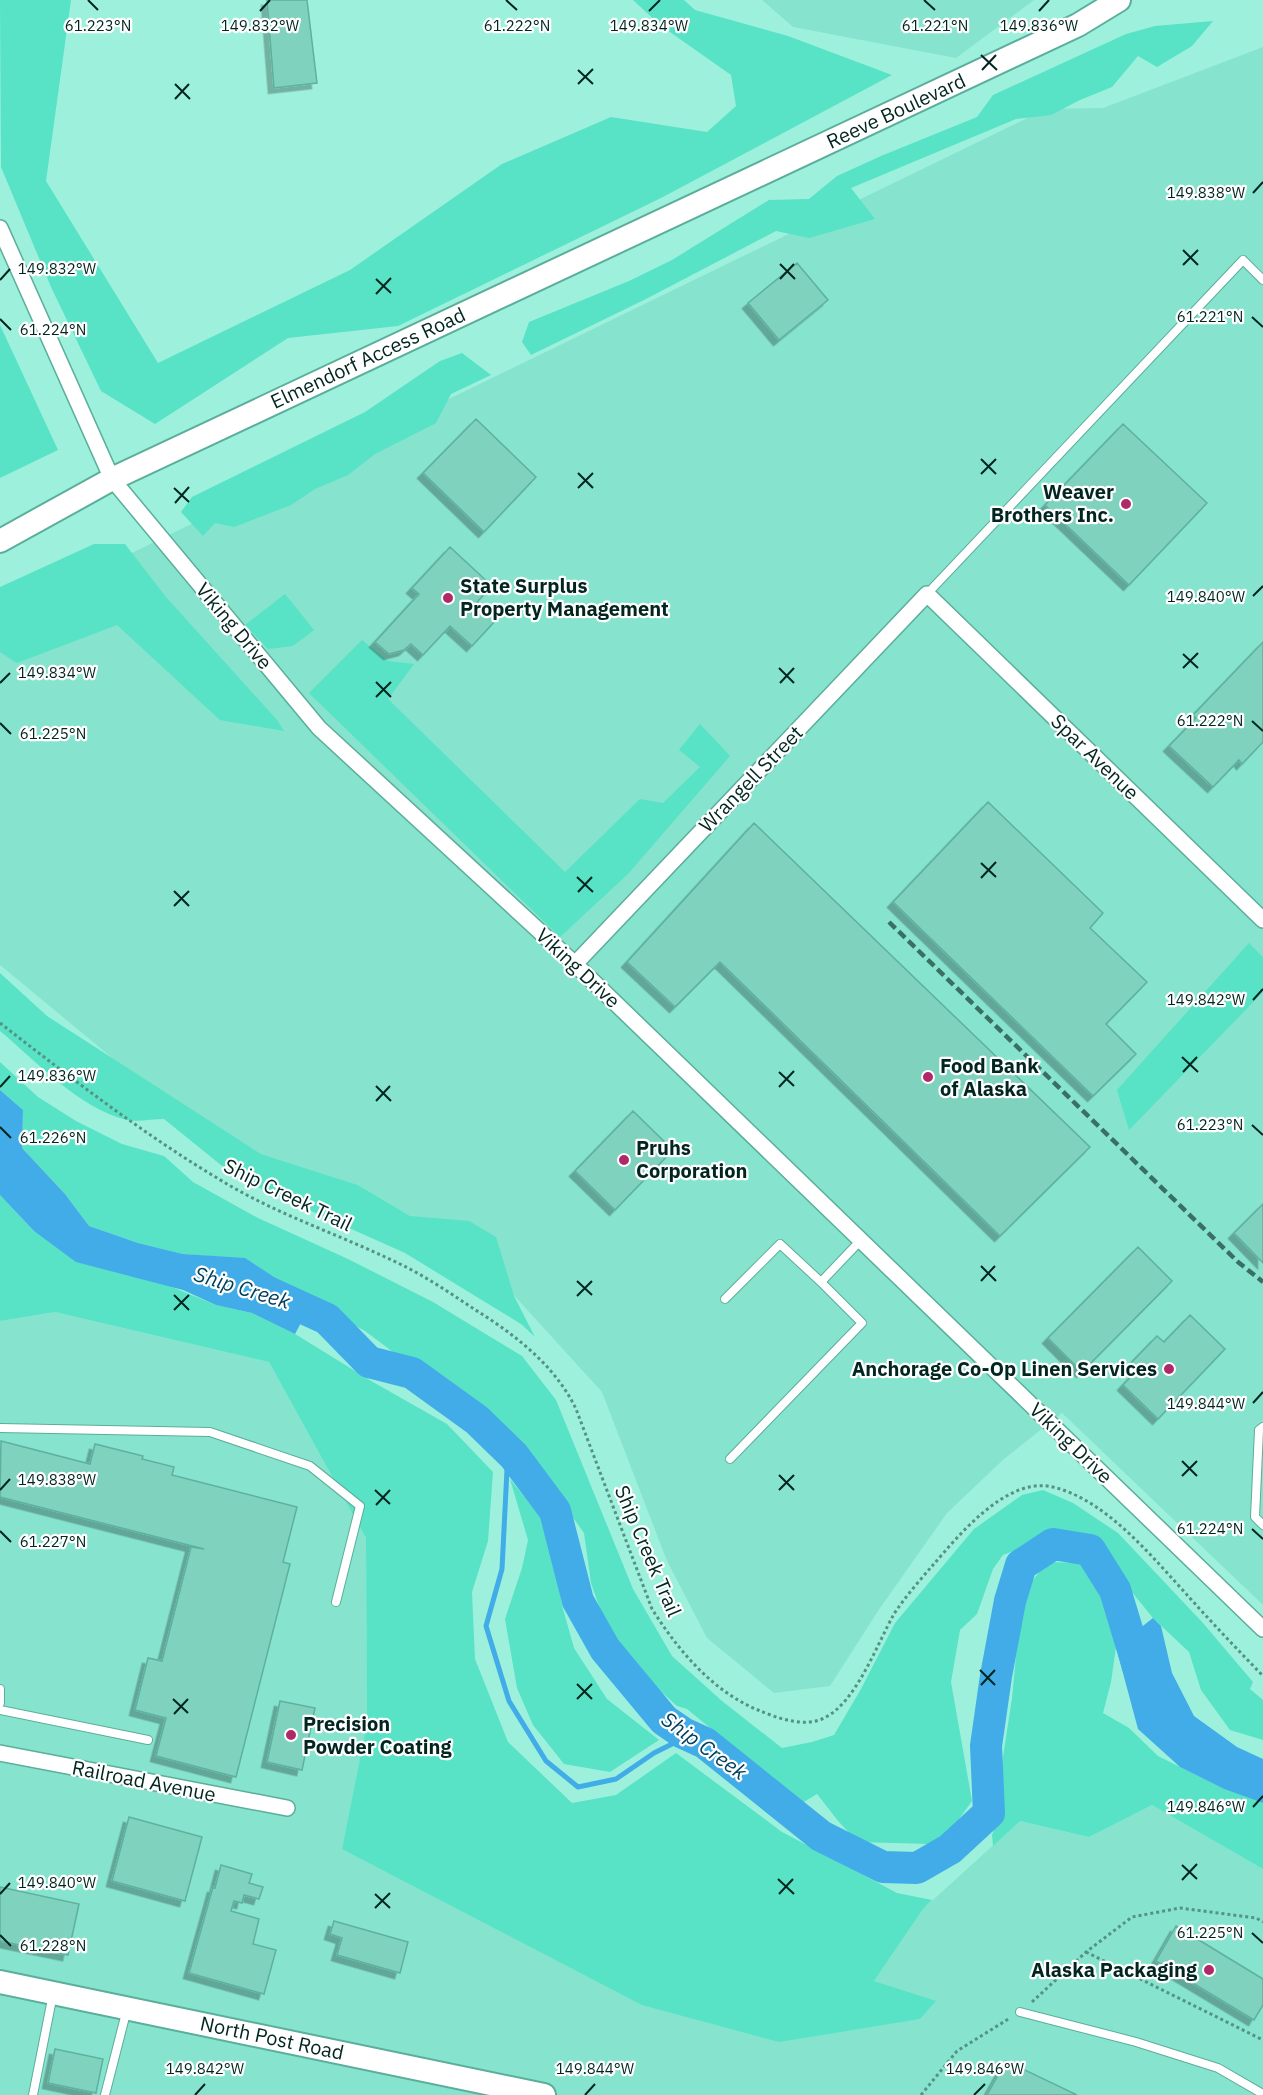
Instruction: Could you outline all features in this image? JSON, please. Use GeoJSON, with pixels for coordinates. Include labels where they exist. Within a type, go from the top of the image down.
{"type":"FeatureCollection","features":[{"type":"Feature","properties":{"kind":"street","name":"Reeve Boulevard"},"geometry":{"type":"LineString","coordinates":[[737,187],[1078,25],[1119,0]]}},
{"type":"Feature","properties":{"kind":"street","name":"Elmendorf Access Road"},"geometry":{"type":"LineString","coordinates":[[2,540],[112,478],[662,219],[737,187]]}},
{"type":"Feature","properties":{"kind":"street","name":"Viking Drive"},"geometry":{"type":"LineString","coordinates":[[0,228],[112,478],[319,728],[575,964],[1263,1629]]}},
{"type":"Feature","properties":{"kind":"street","name":"Spar Avenue"},"geometry":{"type":"LineString","coordinates":[[927,594],[1263,920]]}},
{"type":"Feature","properties":{"kind":"street","name":"Wrangell Street"},"geometry":{"type":"LineString","coordinates":[[575,964],[927,594]]}},
{"type":"Feature","properties":{"kind":"street","name":"Railroad Avenue"},"geometry":{"type":"LineString","coordinates":[[0,1753],[287,1808]]}},
{"type":"Feature","properties":{"kind":"street","name":"North Post Road"},"geometry":{"type":"LineString","coordinates":[[0,1982],[544,2095]]}},
{"type":"Feature","properties":{"kind":"lane"},"geometry":{"type":"LineString","coordinates":[[927,594],[1243,260],[1263,280]]}},
{"type":"Feature","properties":{"kind":"lane"},"geometry":{"type":"LineString","coordinates":[[821,1282],[861,1240]]}},
{"type":"Feature","properties":{"kind":"lane"},"geometry":{"type":"LineString","coordinates":[[726,1299],[780,1244],[862,1323],[730,1459]]}},
{"type":"Feature","properties":{"kind":"lane"},"geometry":{"type":"LineString","coordinates":[[1263,1427],[1259,1430],[1255,1517],[1263,1525]]}},
{"type":"Feature","properties":{"kind":"lane"},"geometry":{"type":"LineString","coordinates":[[0,1428],[210,1432],[310,1466],[360,1506],[336,1602]]}},
{"type":"Feature","properties":{"kind":"lane"},"geometry":{"type":"LineString","coordinates":[[0,1689],[0,1703]]}},
{"type":"Feature","properties":{"kind":"lane"},"geometry":{"type":"LineString","coordinates":[[0,1710],[148,1740]]}},
{"type":"Feature","properties":{"kind":"lane"},"geometry":{"type":"LineString","coordinates":[[33,2095],[53,1993]]}},
{"type":"Feature","properties":{"kind":"lane"},"geometry":{"type":"LineString","coordinates":[[105,2095],[127,2008]]}},
{"type":"Feature","properties":{"kind":"lane"},"geometry":{"type":"LineString","coordinates":[[1020,2012],[1136,2042],[1218,2068],[1263,2094]]}},
{"type":"Feature","properties":{"kind":"path","name":"Ship Creek Trail"},"geometry":{"type":"LineString","coordinates":[[0,1023],[111,1109],[216,1177],[262,1203],[401,1265],[499,1324],[533,1352],[556,1376],[568,1392],[576,1409],[652,1609],[668,1634],[704,1674],[748,1706],[769,1715],[805,1722],[816,1721],[831,1714],[854,1688],[900,1605],[967,1525],[1009,1496],[1032,1487],[1051,1486],[1066,1492],[1100,1510],[1115,1522],[1150,1555],[1263,1676]]}},
{"type":"Feature","properties":{"kind":"path"},"geometry":{"type":"LineString","coordinates":[[921,2095],[957,2051],[1020,2012],[1086,1952],[1132,1917],[1180,1908],[1256,1918],[1263,1922]]}},
{"type":"Feature","properties":{"kind":"path"},"geometry":{"type":"LineString","coordinates":[[1086,1952],[1263,2040]]}},
{"type":"Feature","properties":{"kind":"shaded area"},"geometry":{"type":"Polygon","coordinates":[[[762,0],[1034,0],[956,58],[793,27],[762,0]]]}},
{"type":"Feature","properties":{"kind":"shaded area"},"geometry":{"type":"Polygon","coordinates":[[[1263,47],[1263,1605],[1062,1413],[1004,1459],[947,1513],[878,1611],[830,1686],[774,1693],[707,1638],[667,1561],[602,1392],[479,1257],[358,1185],[261,1154],[116,1061],[0,965],[0,617],[1046,109],[1103,108],[1263,47]]]}},
{"type":"Feature","properties":{"kind":"shaded area"},"geometry":{"type":"Polygon","coordinates":[[[55,1312],[269,1362],[366,1538],[367,1723],[342,1849],[851,2029],[920,2019],[935,2002],[874,1981],[923,1909],[1020,1821],[1089,1837],[1152,1805],[1263,1869],[1263,2095],[0,2095],[0,1321],[55,1312]]]}},
{"type":"Feature","properties":{"kind":"green space"},"geometry":{"type":"Polygon","coordinates":[[[0,0],[71,0],[46,181],[158,363],[350,270],[502,164],[611,117],[707,132],[736,106],[731,75],[660,25],[633,0],[684,0],[695,10],[788,36],[892,75],[661,198],[398,326],[288,338],[155,424],[101,391],[51,287],[1,167],[0,0]]]}},
{"type":"Feature","properties":{"kind":"green space"},"geometry":{"type":"Polygon","coordinates":[[[1213,21],[1192,46],[1157,67],[1138,56],[1112,87],[1051,115],[1016,119],[851,188],[875,219],[809,238],[776,231],[646,299],[531,355],[522,342],[529,322],[629,281],[672,260],[769,200],[809,199],[837,176],[977,117],[993,95],[1126,34],[1155,26],[1213,21]]]}},
{"type":"Feature","properties":{"kind":"green space"},"geometry":{"type":"Polygon","coordinates":[[[0,325],[58,450],[0,478],[0,325]]]}},
{"type":"Feature","properties":{"kind":"green space"},"geometry":{"type":"Polygon","coordinates":[[[462,353],[491,375],[451,394],[436,423],[375,454],[348,475],[315,489],[291,505],[234,527],[215,523],[203,536],[181,512],[192,497],[365,412],[440,361],[462,353]]]}},
{"type":"Feature","properties":{"kind":"green space"},"geometry":{"type":"Polygon","coordinates":[[[94,544],[125,544],[166,597],[277,720],[284,731],[220,720],[117,625],[17,663],[0,652],[0,587],[94,544]]]}},
{"type":"Feature","properties":{"kind":"green space"},"geometry":{"type":"Polygon","coordinates":[[[285,594],[314,630],[293,646],[268,649],[245,625],[285,594]]]}},
{"type":"Feature","properties":{"kind":"green space"},"geometry":{"type":"Polygon","coordinates":[[[362,640],[388,661],[414,664],[388,699],[565,872],[640,799],[663,803],[700,767],[679,750],[700,724],[730,756],[628,874],[560,937],[309,693],[362,640]]]}},
{"type":"Feature","properties":{"kind":"green space"},"geometry":{"type":"Polygon","coordinates":[[[1249,943],[1263,957],[1263,992],[1129,1130],[1117,1090],[1249,943]]]}},
{"type":"Feature","properties":{"kind":"green space"},"geometry":{"type":"Polygon","coordinates":[[[0,973],[47,1016],[261,1154],[358,1185],[410,1216],[469,1221],[496,1237],[514,1296],[535,1337],[521,1324],[405,1253],[237,1178],[164,1119],[127,1120],[92,1106],[59,1083],[0,1031],[0,973]]]}},
{"type":"Feature","properties":{"kind":"green space"},"geometry":{"type":"Polygon","coordinates":[[[0,1062],[38,1097],[76,1121],[122,1144],[164,1156],[193,1182],[258,1218],[348,1259],[433,1302],[522,1356],[556,1400],[633,1589],[672,1656],[722,1701],[782,1748],[834,1735],[895,1623],[974,1529],[1022,1495],[1043,1490],[1073,1503],[1118,1533],[1203,1623],[1253,1682],[1250,1689],[1263,1700],[1263,1740],[1230,1730],[1201,1690],[1189,1652],[1153,1618],[1104,1553],[1079,1538],[1053,1536],[1003,1555],[993,1569],[977,1614],[960,1630],[951,1682],[972,1801],[949,1833],[929,1844],[858,1842],[817,1794],[802,1803],[687,1709],[677,1706],[646,1678],[609,1634],[591,1583],[584,1533],[534,1463],[468,1400],[405,1361],[365,1331],[312,1302],[245,1259],[183,1254],[138,1243],[89,1226],[65,1194],[22,1148],[23,1110],[0,1090],[0,1062]]]}},
{"type":"Feature","properties":{"kind":"green space"},"geometry":{"type":"Polygon","coordinates":[[[0,1195],[34,1231],[216,1305],[252,1313],[295,1334],[447,1424],[493,1472],[488,1541],[472,1592],[475,1659],[508,1742],[572,1803],[616,1795],[676,1753],[782,1832],[897,1893],[932,1900],[923,1909],[874,1981],[936,2001],[920,2019],[779,2042],[642,2005],[342,1849],[367,1723],[366,1538],[269,1362],[55,1312],[0,1321],[0,1195]]]}},
{"type":"Feature","properties":{"kind":"green space"},"geometry":{"type":"Polygon","coordinates":[[[510,1479],[547,1525],[563,1609],[574,1648],[607,1699],[659,1740],[610,1772],[564,1764],[533,1725],[517,1688],[505,1619],[522,1568],[528,1540],[510,1479]]]}},
{"type":"Feature","properties":{"kind":"green space"},"geometry":{"type":"Polygon","coordinates":[[[1047,1562],[1081,1563],[1098,1576],[1116,1647],[1111,1682],[1103,1713],[1129,1728],[1158,1756],[1224,1789],[1263,1803],[1263,1869],[1152,1805],[1089,1837],[1020,1821],[993,1846],[992,1835],[1004,1806],[999,1783],[1012,1698],[1022,1594],[1047,1562]]]}},
{"type":"Feature","properties":{"kind":"water"},"geometry":{"type":"Polygon","coordinates":[[[0,1090],[23,1110],[22,1148],[65,1194],[89,1226],[138,1243],[183,1254],[245,1258],[312,1302],[295,1334],[252,1313],[216,1305],[183,1290],[76,1262],[34,1231],[0,1195],[0,1090]]]}},
{"type":"Feature","properties":{"kind":"water"},"geometry":{"type":"Polygon","coordinates":[[[1153,1618],[1161,1626],[1172,1673],[1194,1716],[1237,1747],[1263,1759],[1263,1803],[1224,1789],[1180,1767],[1138,1729],[1116,1647],[1153,1618]]]}},
{"type":"Feature","properties":{"kind":"building"},"geometry":{"type":"Polygon","coordinates":[[[267,0],[307,0],[317,83],[274,88],[267,0]]]}},
{"type":"Feature","properties":{"kind":"building"},"geometry":{"type":"Polygon","coordinates":[[[797,263],[828,300],[779,340],[748,303],[797,263]]]}},
{"type":"Feature","properties":{"kind":"building","name":"State Surplus Property Management"},"geometry":{"type":"Polygon","coordinates":[[[476,419],[536,477],[484,532],[423,473],[476,419]]]}},
{"type":"Feature","properties":{"kind":"building","name":"Weaver Brothers Inc."},"geometry":{"type":"Polygon","coordinates":[[[1123,424],[1207,503],[1129,585],[1045,505],[1123,424]]]}},
{"type":"Feature","properties":{"kind":"building","name":"State Surplus Property Management"},"geometry":{"type":"Polygon","coordinates":[[[450,547],[492,586],[477,602],[496,620],[472,646],[450,626],[423,655],[411,644],[404,650],[389,654],[375,642],[419,594],[412,588],[450,547]]]}},
{"type":"Feature","properties":{"kind":"building"},"geometry":{"type":"Polygon","coordinates":[[[1263,642],[1263,742],[1242,764],[1239,760],[1213,787],[1169,746],[1196,718],[1193,715],[1263,642]]]}},
{"type":"Feature","properties":{"kind":"building","name":"Food Bank of Alaska"},"geometry":{"type":"Polygon","coordinates":[[[988,802],[1103,913],[1090,928],[1147,982],[1106,1024],[1136,1054],[1093,1096],[893,902],[988,802]]]}},
{"type":"Feature","properties":{"kind":"building","name":"Food Bank of Alaska"},"geometry":{"type":"Polygon","coordinates":[[[754,823],[1090,1147],[1000,1236],[720,962],[675,1007],[627,962],[754,823]]]}},
{"type":"Feature","properties":{"kind":"building","name":"Pruhs Corporation"},"geometry":{"type":"Polygon","coordinates":[[[633,1111],[673,1150],[615,1210],[575,1171],[633,1111]]]}},
{"type":"Feature","properties":{"kind":"building"},"geometry":{"type":"Polygon","coordinates":[[[1263,1204],[1263,1263],[1234,1233],[1263,1204]]]}},
{"type":"Feature","properties":{"kind":"building"},"geometry":{"type":"Polygon","coordinates":[[[1138,1247],[1172,1281],[1082,1372],[1048,1338],[1138,1247]]]}},
{"type":"Feature","properties":{"kind":"building","name":"Anchorage Co-Op Linen Services"},"geometry":{"type":"Polygon","coordinates":[[[1190,1315],[1225,1349],[1158,1419],[1123,1385],[1135,1372],[1128,1366],[1157,1336],[1164,1342],[1190,1315]]]}},
{"type":"Feature","properties":{"kind":"building"},"geometry":{"type":"Polygon","coordinates":[[[1,1441],[90,1464],[95,1444],[143,1456],[142,1459],[174,1467],[172,1475],[297,1507],[283,1562],[290,1564],[236,1777],[156,1756],[166,1718],[135,1710],[148,1658],[162,1661],[191,1547],[204,1549],[0,1497],[1,1441]]]}},
{"type":"Feature","properties":{"kind":"building","name":"Precision Powder Coating"},"geometry":{"type":"Polygon","coordinates":[[[280,1701],[315,1708],[302,1770],[267,1762],[280,1701]]]}},
{"type":"Feature","properties":{"kind":"building"},"geometry":{"type":"Polygon","coordinates":[[[129,1817],[202,1837],[185,1901],[112,1881],[129,1817]]]}},
{"type":"Feature","properties":{"kind":"building"},"geometry":{"type":"Polygon","coordinates":[[[221,1865],[252,1874],[249,1883],[263,1887],[259,1899],[244,1895],[242,1903],[234,1901],[231,1911],[259,1919],[253,1944],[276,1950],[264,1994],[189,1973],[221,1865]]]}},
{"type":"Feature","properties":{"kind":"building"},"geometry":{"type":"Polygon","coordinates":[[[0,1887],[79,1904],[68,1955],[0,1941],[0,1887]]]}},
{"type":"Feature","properties":{"kind":"building"},"geometry":{"type":"Polygon","coordinates":[[[334,1921],[408,1942],[400,1973],[337,1955],[342,1938],[330,1934],[334,1921]]]}},
{"type":"Feature","properties":{"kind":"building","name":"Alaska Packaging"},"geometry":{"type":"Polygon","coordinates":[[[1176,1926],[1263,1979],[1263,2005],[1254,2020],[1156,1961],[1176,1926]]]}},
{"type":"Feature","properties":{"kind":"building"},"geometry":{"type":"Polygon","coordinates":[[[55,2049],[103,2059],[96,2093],[48,2083],[55,2049]]]}},
{"type":"Feature","properties":{"kind":"building"},"geometry":{"type":"Polygon","coordinates":[[[1006,2061],[1077,2095],[987,2095],[1006,2061]]]}},
{"type":"Feature","properties":{"kind":"waterway","name":"Ship Creek"},"geometry":{"type":"LineString","coordinates":[[268,1292],[327,1319],[369,1362],[412,1373],[477,1420],[514,1456],[555,1511],[578,1601],[605,1649],[664,1720],[683,1733],[705,1743],[821,1836],[883,1867],[917,1868],[950,1849],[989,1813],[986,1746],[1010,1601],[1021,1565],[1053,1544],[1090,1550],[1115,1590],[1141,1676]]}},
{"type":"Feature","properties":{"kind":"waterway"},"geometry":{"type":"LineString","coordinates":[[508,1450],[502,1569],[486,1626],[509,1701],[546,1761],[578,1787],[616,1779],[654,1753],[688,1736]]}},
{"type":"Feature","properties":{"kind":"railway"},"geometry":{"type":"LineString","coordinates":[[889,922],[1238,1262],[1263,1282]]}},
{"type":"Feature","properties":{"kind":"place","name":"Weaver Brothers Inc."},"geometry":{"type":"Point","coordinates":[1126,504]}},
{"type":"Feature","properties":{"kind":"place","name":"State Surplus Property Management"},"geometry":{"type":"Point","coordinates":[448,598]}},
{"type":"Feature","properties":{"kind":"place","name":"Food Bank of Alaska"},"geometry":{"type":"Point","coordinates":[928,1077]}},
{"type":"Feature","properties":{"kind":"place","name":"Pruhs Corporation"},"geometry":{"type":"Point","coordinates":[624,1160]}},
{"type":"Feature","properties":{"kind":"place","name":"Anchorage Co-Op Linen Services"},"geometry":{"type":"Point","coordinates":[1169,1369]}},
{"type":"Feature","properties":{"kind":"place","name":"Precision Powder Coating"},"geometry":{"type":"Point","coordinates":[291,1735]}},
{"type":"Feature","properties":{"kind":"place","name":"Alaska Packaging"},"geometry":{"type":"Point","coordinates":[1209,1970]}}]}
